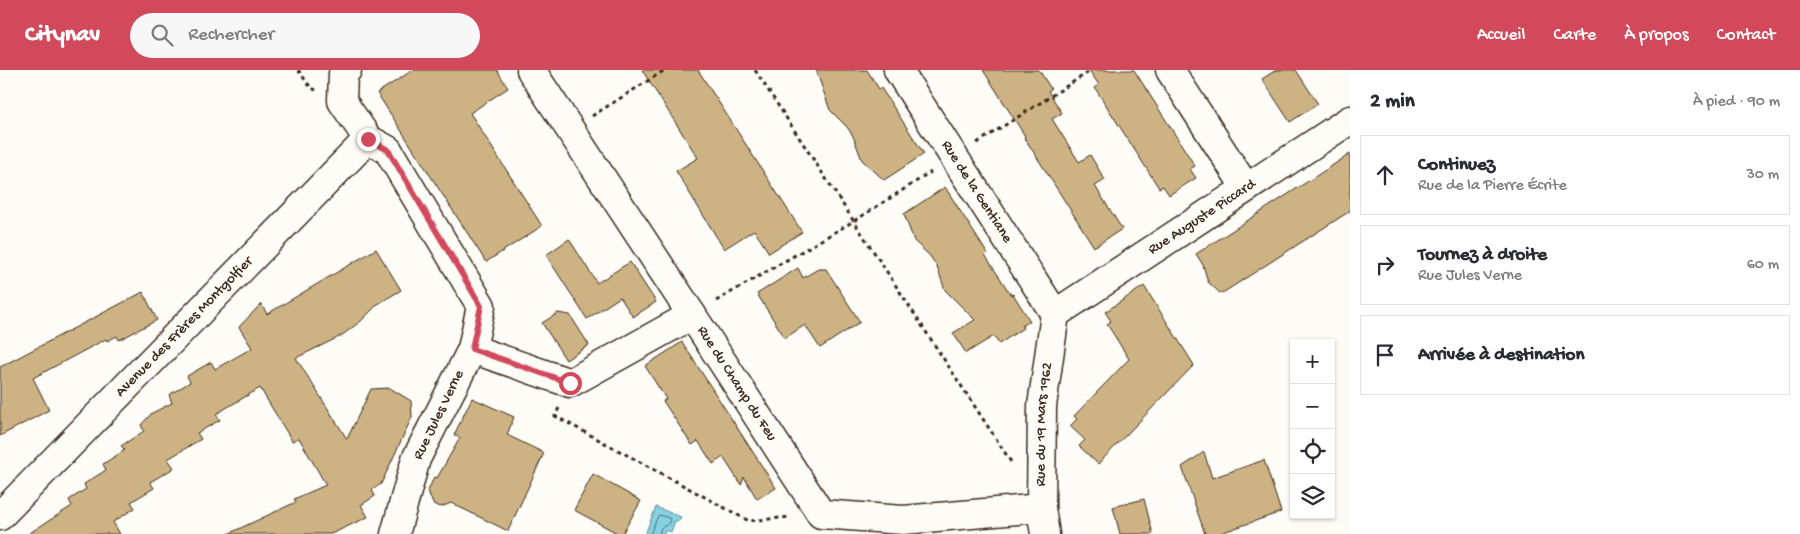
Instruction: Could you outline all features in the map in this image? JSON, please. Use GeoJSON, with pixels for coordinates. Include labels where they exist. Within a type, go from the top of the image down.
{"type":"FeatureCollection","features":[{"type":"Feature","properties":{"kind":"street","name":"Rue du Champ du Feu"},"geometry":{"type":"LineString","coordinates":[[531,70],[821,514]]}},
{"type":"Feature","properties":{"kind":"street","name":"Rue de la Gentiane"},"geometry":{"type":"LineString","coordinates":[[898,70],[1055,314]]}},
{"type":"Feature","properties":{"kind":"street"},"geometry":{"type":"LineString","coordinates":[[1170,70],[1246,188]]}},
{"type":"Feature","properties":{"kind":"street","name":"Rue Jules Verne"},"geometry":{"type":"LineString","coordinates":[[345,71],[342,100],[368,139],[388,150],[481,306],[472,349],[416,458],[395,534]]}},
{"type":"Feature","properties":{"kind":"street","name":"Rue Auguste Piccard"},"geometry":{"type":"LineString","coordinates":[[1055,314],[1350,120]]}},
{"type":"Feature","properties":{"kind":"street","name":"Avenue des Frères Montgolfier"},"geometry":{"type":"LineString","coordinates":[[0,516],[368,139]]}},
{"type":"Feature","properties":{"kind":"street","name":"Rue du 19 Mars 1962"},"geometry":{"type":"LineString","coordinates":[[1043,521],[1042,406],[1055,314]]}},
{"type":"Feature","properties":{"kind":"street"},"geometry":{"type":"LineString","coordinates":[[472,349],[570,383],[692,315]]}},
{"type":"Feature","properties":{"kind":"street"},"geometry":{"type":"LineString","coordinates":[[821,514],[902,520],[1043,521]]}},
{"type":"Feature","properties":{"kind":"path"},"geometry":{"type":"LineString","coordinates":[[570,129],[665,70]]}},
{"type":"Feature","properties":{"kind":"path"},"geometry":{"type":"LineString","coordinates":[[755,70],[1014,467]]}},
{"type":"Feature","properties":{"kind":"path"},"geometry":{"type":"LineString","coordinates":[[692,315],[854,221],[1092,70]]}},
{"type":"Feature","properties":{"kind":"path"},"geometry":{"type":"LineString","coordinates":[[570,383],[555,416],[749,521],[821,514]]}},
{"type":"Feature","properties":{"kind":"water"},"geometry":{"type":"Polygon","coordinates":[[[656,507],[681,517],[679,521],[675,521],[671,532],[666,530],[664,534],[645,534],[656,507]]]}},
{"type":"Feature","properties":{"kind":"building"},"geometry":{"type":"Polygon","coordinates":[[[413,70],[497,70],[508,88],[470,113],[542,226],[486,262],[377,93],[413,70]]]}},
{"type":"Feature","properties":{"kind":"building"},"geometry":{"type":"Polygon","coordinates":[[[642,70],[698,70],[802,232],[769,253],[754,230],[724,249],[676,171],[698,158],[642,70]]]}},
{"type":"Feature","properties":{"kind":"building"},"geometry":{"type":"Polygon","coordinates":[[[816,70],[867,70],[924,154],[884,180],[862,160],[853,136],[830,110],[816,70]]]}},
{"type":"Feature","properties":{"kind":"building"},"geometry":{"type":"Polygon","coordinates":[[[983,70],[1039,70],[1051,89],[1048,91],[1062,113],[1052,119],[1079,162],[1090,155],[1105,180],[1095,186],[1122,229],[1094,247],[983,70]]]}},
{"type":"Feature","properties":{"kind":"building"},"geometry":{"type":"Polygon","coordinates":[[[1089,70],[1134,70],[1195,166],[1190,169],[1196,178],[1169,195],[1163,186],[1159,188],[1095,88],[1099,85],[1089,70]]]}},
{"type":"Feature","properties":{"kind":"building"},"geometry":{"type":"Polygon","coordinates":[[[1276,70],[1296,70],[1318,104],[1290,122],[1262,79],[1276,70]]]}},
{"type":"Feature","properties":{"kind":"building"},"geometry":{"type":"Polygon","coordinates":[[[1350,154],[1350,211],[1221,294],[1208,282],[1203,265],[1196,254],[1350,154]]]}},
{"type":"Feature","properties":{"kind":"building"},"geometry":{"type":"Polygon","coordinates":[[[945,187],[987,253],[985,255],[1030,321],[999,344],[994,336],[966,353],[953,333],[975,320],[945,290],[937,267],[930,256],[914,241],[904,214],[945,187]]]}},
{"type":"Feature","properties":{"kind":"building"},"geometry":{"type":"Polygon","coordinates":[[[569,239],[597,283],[630,262],[656,302],[633,317],[620,297],[587,319],[546,255],[569,239]]]}},
{"type":"Feature","properties":{"kind":"building"},"geometry":{"type":"Polygon","coordinates":[[[376,249],[401,290],[378,304],[361,321],[341,336],[296,358],[347,439],[371,389],[390,388],[411,401],[412,417],[381,484],[372,490],[375,496],[361,505],[368,517],[331,534],[228,534],[296,502],[294,499],[326,485],[299,438],[292,441],[260,388],[216,414],[220,420],[197,433],[201,439],[168,459],[174,468],[150,482],[154,488],[131,502],[135,508],[113,522],[120,534],[28,534],[72,506],[69,500],[86,489],[84,484],[106,470],[103,464],[125,450],[121,446],[144,431],[141,425],[152,413],[172,403],[169,395],[190,382],[187,376],[211,362],[215,369],[252,348],[239,327],[261,304],[267,314],[376,249]]]}},
{"type":"Feature","properties":{"kind":"building"},"geometry":{"type":"Polygon","coordinates":[[[798,268],[803,278],[818,269],[826,269],[860,322],[820,348],[805,325],[785,338],[757,294],[798,268]]]}},
{"type":"Feature","properties":{"kind":"building"},"geometry":{"type":"Polygon","coordinates":[[[1144,286],[1194,365],[1098,464],[1079,446],[1085,440],[1070,426],[1077,419],[1074,416],[1129,359],[1107,324],[1111,321],[1105,312],[1144,286]]]}},
{"type":"Feature","properties":{"kind":"building"},"geometry":{"type":"Polygon","coordinates":[[[143,292],[157,320],[119,340],[117,336],[107,341],[106,339],[33,378],[49,410],[0,436],[0,367],[143,292]]]}},
{"type":"Feature","properties":{"kind":"building"},"geometry":{"type":"Polygon","coordinates":[[[558,313],[570,315],[589,345],[566,360],[542,323],[558,313]]]}},
{"type":"Feature","properties":{"kind":"building"},"geometry":{"type":"Polygon","coordinates":[[[682,342],[776,488],[757,499],[744,477],[741,485],[723,457],[713,464],[698,441],[692,445],[663,401],[666,399],[645,366],[682,342]]]}},
{"type":"Feature","properties":{"kind":"building"},"geometry":{"type":"Polygon","coordinates":[[[472,398],[514,417],[507,435],[544,453],[508,531],[451,503],[441,507],[433,504],[428,491],[434,477],[437,478],[460,438],[454,435],[472,398]]]}},
{"type":"Feature","properties":{"kind":"building"},"geometry":{"type":"Polygon","coordinates":[[[1204,452],[1212,478],[1264,460],[1281,512],[1218,534],[1205,534],[1182,467],[1204,452]]]}},
{"type":"Feature","properties":{"kind":"building"},"geometry":{"type":"Polygon","coordinates":[[[593,474],[641,501],[622,534],[574,510],[593,474]]]}},
{"type":"Feature","properties":{"kind":"building"},"geometry":{"type":"Polygon","coordinates":[[[1144,499],[1153,534],[1120,534],[1113,507],[1144,499]]]}},
{"type":"Feature","properties":{"kind":"route"},"geometry":{"type":"LineString","coordinates":[[368,139],[388,150],[481,306],[472,349],[570,383]]}}]}
